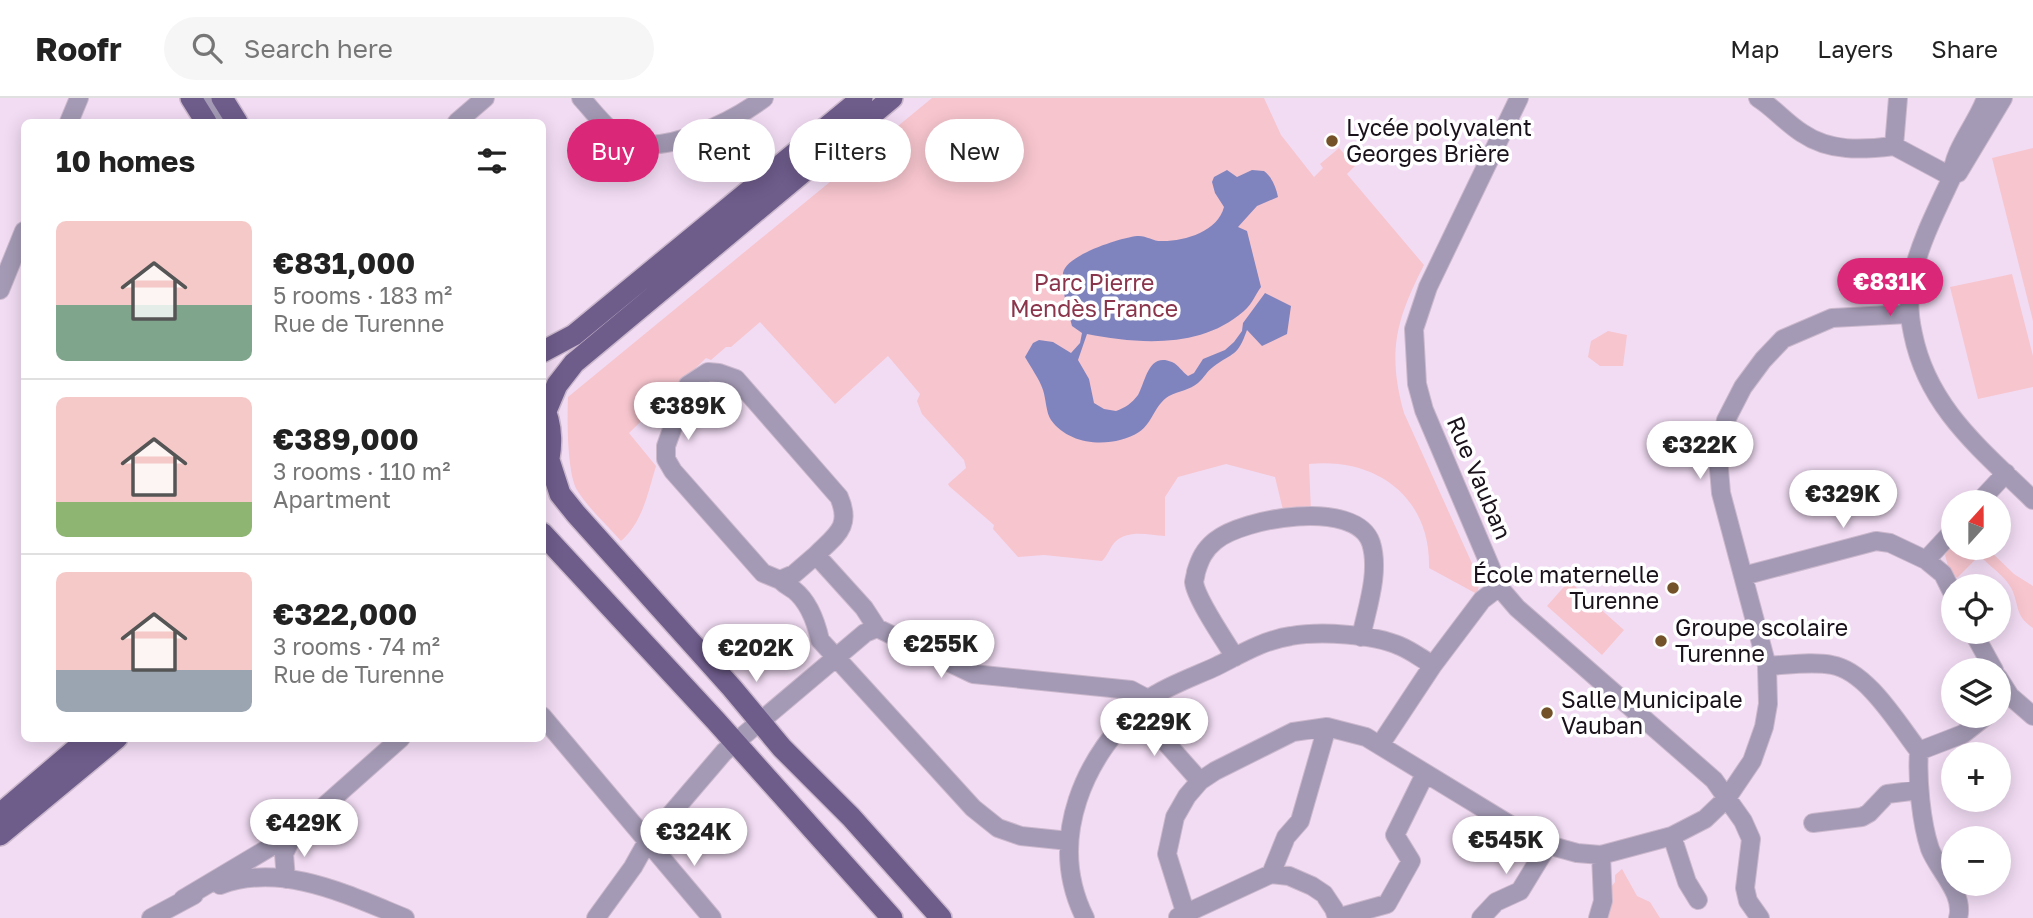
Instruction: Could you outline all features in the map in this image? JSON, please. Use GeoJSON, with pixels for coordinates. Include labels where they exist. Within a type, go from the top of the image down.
{"type":"FeatureCollection","features":[{"type":"Feature","properties":{"kind":"main road"},"geometry":{"type":"LineString","coordinates":[[191,98],[204,119]]}},
{"type":"Feature","properties":{"kind":"main road"},"geometry":{"type":"LineString","coordinates":[[222,98],[235,119]]}},
{"type":"Feature","properties":{"kind":"main road"},"geometry":{"type":"LineString","coordinates":[[546,350],[574,335],[863,98]]}},
{"type":"Feature","properties":{"kind":"main road"},"geometry":{"type":"LineString","coordinates":[[546,404],[573,363],[892,98]]}},
{"type":"Feature","properties":{"kind":"main road"},"geometry":{"type":"LineString","coordinates":[[546,415],[551,435],[546,468],[561,494],[782,748],[851,817],[941,918]]}},
{"type":"Feature","properties":{"kind":"main road"},"geometry":{"type":"LineString","coordinates":[[546,537],[892,918]]}},
{"type":"Feature","properties":{"kind":"main road"},"geometry":{"type":"LineString","coordinates":[[0,814],[84,742]]}},
{"type":"Feature","properties":{"kind":"main road"},"geometry":{"type":"LineString","coordinates":[[0,835],[112,742]]}},
{"type":"Feature","properties":{"kind":"street"},"geometry":{"type":"LineString","coordinates":[[70,119],[79,98]]}},
{"type":"Feature","properties":{"kind":"street"},"geometry":{"type":"LineString","coordinates":[[211,98],[224,119]]}},
{"type":"Feature","properties":{"kind":"street"},"geometry":{"type":"LineString","coordinates":[[460,119],[485,98]]}},
{"type":"Feature","properties":{"kind":"street"},"geometry":{"type":"LineString","coordinates":[[581,98],[621,138],[644,146],[659,145],[700,132],[746,110],[764,98]]}},
{"type":"Feature","properties":{"kind":"street","name":"Rue Vauban"},"geometry":{"type":"LineString","coordinates":[[1519,98],[1428,287],[1414,329],[1417,384],[1424,410],[1499,587],[1517,608],[1714,780],[1743,821],[1751,839],[1745,888],[1754,916]]}},
{"type":"Feature","properties":{"kind":"street"},"geometry":{"type":"LineString","coordinates":[[1758,98],[1803,134],[1832,148],[1865,150],[1894,146],[1952,177]]}},
{"type":"Feature","properties":{"kind":"street"},"geometry":{"type":"LineString","coordinates":[[1894,146],[1898,98]]}},
{"type":"Feature","properties":{"kind":"street"},"geometry":{"type":"LineString","coordinates":[[1986,98],[1959,152],[1952,177],[1921,245],[1911,284],[1908,314],[1926,378],[1944,407],[1965,433],[2033,500]]}},
{"type":"Feature","properties":{"kind":"street"},"geometry":{"type":"LineString","coordinates":[[1952,177],[1961,171],[2003,98]]}},
{"type":"Feature","properties":{"kind":"street"},"geometry":{"type":"LineString","coordinates":[[0,290],[21,238]]}},
{"type":"Feature","properties":{"kind":"street"},"geometry":{"type":"LineString","coordinates":[[1425,774],[1395,835],[1411,861],[1387,904],[1337,918],[1324,894],[1312,886],[1289,877],[1271,874],[1183,917],[1167,854],[1175,817],[1187,796],[1200,781],[1214,771],[1293,732],[1326,727],[1349,731],[1380,745],[1522,832],[1548,845],[1577,853],[1601,855],[1672,836],[1705,819],[1727,797],[1752,761],[1764,727],[1768,704],[1767,666],[1718,477],[1718,457],[1726,420],[1743,387],[1783,339],[1832,318],[1908,314]]}},
{"type":"Feature","properties":{"kind":"street"},"geometry":{"type":"LineString","coordinates":[[780,580],[794,574],[817,555],[844,526],[845,510],[839,497],[736,379],[708,372],[688,385],[666,446],[666,459],[673,471],[763,573],[780,580],[793,590],[809,608],[821,640],[973,808],[998,828],[1021,836],[1069,841]]}},
{"type":"Feature","properties":{"kind":"street"},"geometry":{"type":"LineString","coordinates":[[1990,490],[2006,473]]}},
{"type":"Feature","properties":{"kind":"street"},"geometry":{"type":"LineString","coordinates":[[1235,657],[1208,613],[1194,582],[1200,557],[1216,540],[1240,529],[1290,517],[1333,517],[1349,521],[1370,540],[1375,561],[1362,637]]}},
{"type":"Feature","properties":{"kind":"street"},"geometry":{"type":"LineString","coordinates":[[1743,576],[1876,541],[1890,543],[1926,560],[1942,574]]}},
{"type":"Feature","properties":{"kind":"street"},"geometry":{"type":"LineString","coordinates":[[1926,560],[1941,544]]}},
{"type":"Feature","properties":{"kind":"street"},"geometry":{"type":"LineString","coordinates":[[817,555],[864,608],[877,628],[973,674],[1132,690],[1200,781]]}},
{"type":"Feature","properties":{"kind":"street"},"geometry":{"type":"LineString","coordinates":[[1380,745],[1433,665],[1482,600],[1499,587]]}},
{"type":"Feature","properties":{"kind":"street"},"geometry":{"type":"LineString","coordinates":[[596,918],[647,842],[724,752],[865,633],[877,628]]}},
{"type":"Feature","properties":{"kind":"street"},"geometry":{"type":"LineString","coordinates":[[1085,918],[1076,900],[1069,858],[1071,822],[1086,774],[1119,726],[1143,704],[1259,644],[1288,636],[1310,634],[1362,637],[1399,645],[1433,665]]}},
{"type":"Feature","properties":{"kind":"street"},"geometry":{"type":"LineString","coordinates":[[1767,666],[1831,664],[1849,670],[1863,680],[1919,751],[1917,780],[1930,849],[1957,898],[1960,915],[1958,918]]}},
{"type":"Feature","properties":{"kind":"street"},"geometry":{"type":"LineString","coordinates":[[2011,705],[2033,716]]}},
{"type":"Feature","properties":{"kind":"street"},"geometry":{"type":"LineString","coordinates":[[546,721],[712,918]]}},
{"type":"Feature","properties":{"kind":"street"},"geometry":{"type":"LineString","coordinates":[[1271,874],[1286,837],[1300,821],[1326,727]]}},
{"type":"Feature","properties":{"kind":"street"},"geometry":{"type":"LineString","coordinates":[[1919,751],[1963,734],[1971,728]]}},
{"type":"Feature","properties":{"kind":"street"},"geometry":{"type":"LineString","coordinates":[[151,918],[294,833],[396,742]]}},
{"type":"Feature","properties":{"kind":"street"},"geometry":{"type":"LineString","coordinates":[[1813,823],[1862,817],[1887,794],[1919,790]]}},
{"type":"Feature","properties":{"kind":"street"},"geometry":{"type":"LineString","coordinates":[[286,879],[285,854],[294,833]]}},
{"type":"Feature","properties":{"kind":"street"},"geometry":{"type":"LineString","coordinates":[[1672,836],[1687,882],[1698,900]]}},
{"type":"Feature","properties":{"kind":"street"},"geometry":{"type":"LineString","coordinates":[[1480,918],[1496,902],[1520,891],[1548,845]]}},
{"type":"Feature","properties":{"kind":"street"},"geometry":{"type":"LineString","coordinates":[[258,877],[257,866],[267,849]]}},
{"type":"Feature","properties":{"kind":"street"},"geometry":{"type":"LineString","coordinates":[[1598,918],[1603,901],[1601,855]]}},
{"type":"Feature","properties":{"kind":"street"},"geometry":{"type":"LineString","coordinates":[[183,899],[236,879],[286,879],[339,891],[405,918]]}},
{"type":"Feature","properties":{"kind":"green space","name":"Parc Pierre Mendès France"},"geometry":{"type":"Polygon","coordinates":[[[932,98],[1264,98],[1281,135],[1314,177],[1323,168],[1320,164],[1339,148],[1355,166],[1347,174],[1424,265],[1407,303],[1397,337],[1395,354],[1399,391],[1404,413],[1480,581],[1477,594],[1429,568],[1427,543],[1421,521],[1410,502],[1395,487],[1377,475],[1356,467],[1333,464],[1309,464],[1311,511],[1283,510],[1275,477],[1226,464],[1178,477],[1165,497],[1165,536],[1126,535],[1115,542],[1102,561],[1044,555],[1018,557],[993,529],[994,525],[949,486],[948,484],[966,468],[964,460],[922,414],[917,401],[920,394],[888,356],[835,404],[760,322],[731,347],[726,347],[711,360],[706,358],[629,433],[656,466],[640,516],[621,541],[587,503],[574,482],[568,445],[568,397],[830,182],[911,182],[911,119],[906,119],[932,98]]]}},
{"type":"Feature","properties":{"kind":"green space"},"geometry":{"type":"Polygon","coordinates":[[[2033,148],[2033,321],[1992,158],[2033,148]]]}},
{"type":"Feature","properties":{"kind":"green space"},"geometry":{"type":"Polygon","coordinates":[[[2012,274],[2033,356],[2033,387],[1978,399],[1950,287],[2012,274]]]}},
{"type":"Feature","properties":{"kind":"green space"},"geometry":{"type":"Polygon","coordinates":[[[1608,331],[1627,335],[1623,366],[1600,366],[1588,357],[1591,341],[1608,331]]]}},
{"type":"Feature","properties":{"kind":"green space"},"geometry":{"type":"Polygon","coordinates":[[[1946,560],[1975,560],[1961,574],[1954,574],[1946,560]]]}},
{"type":"Feature","properties":{"kind":"green space"},"geometry":{"type":"Polygon","coordinates":[[[1984,560],[1999,560],[2014,574],[2033,586],[2033,628],[2022,618],[2011,589],[2011,574],[1999,574],[1984,560]]]}},
{"type":"Feature","properties":{"kind":"green space"},"geometry":{"type":"Polygon","coordinates":[[[1569,581],[1624,630],[1602,655],[1547,606],[1569,581]]]}},
{"type":"Feature","properties":{"kind":"green space"},"geometry":{"type":"Polygon","coordinates":[[[1622,869],[1637,896],[1650,902],[1660,918],[1605,918],[1615,875],[1622,869]]]}},
{"type":"Feature","properties":{"kind":"water"},"geometry":{"type":"Polygon","coordinates":[[[1227,170],[1237,177],[1252,170],[1264,171],[1273,182],[1278,197],[1257,206],[1238,227],[1247,231],[1261,287],[1250,305],[1227,323],[1189,338],[1148,341],[1087,334],[1078,360],[1089,379],[1094,403],[1104,409],[1116,411],[1136,398],[1149,370],[1158,361],[1172,362],[1188,376],[1194,373],[1203,359],[1225,350],[1242,331],[1243,323],[1265,293],[1291,306],[1287,334],[1262,346],[1247,330],[1234,353],[1211,369],[1195,385],[1164,400],[1144,428],[1129,437],[1117,441],[1093,442],[1069,436],[1049,417],[1041,386],[1025,357],[1033,343],[1039,340],[1053,342],[1071,353],[1080,343],[1082,333],[1072,326],[1064,293],[1063,273],[1066,266],[1095,248],[1129,237],[1172,241],[1200,233],[1221,215],[1224,207],[1212,182],[1214,177],[1227,170]]]}},
{"type":"Feature","properties":{"kind":"place","name":"Lycée polyvalent Georges Brière"},"geometry":{"type":"Point","coordinates":[1332,141]}},
{"type":"Feature","properties":{"kind":"place","name":"École maternelle Turenne"},"geometry":{"type":"Point","coordinates":[1673,588]}},
{"type":"Feature","properties":{"kind":"place","name":"Groupe scolaire Turenne"},"geometry":{"type":"Point","coordinates":[1661,641]}},
{"type":"Feature","properties":{"kind":"place","name":"Salle Municipale Vauban"},"geometry":{"type":"Point","coordinates":[1547,713]}}]}
